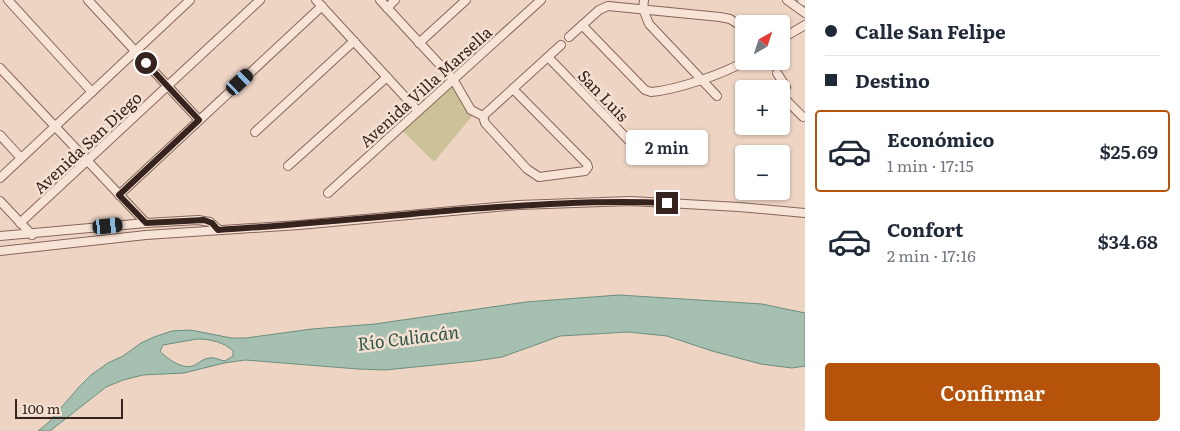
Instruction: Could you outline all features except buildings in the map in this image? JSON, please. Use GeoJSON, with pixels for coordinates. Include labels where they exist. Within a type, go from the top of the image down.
{"type":"FeatureCollection","features":[{"type":"Feature","properties":{"kind":"street"},"geometry":{"type":"LineString","coordinates":[[8,0],[92,92]]}},
{"type":"Feature","properties":{"kind":"street"},"geometry":{"type":"LineString","coordinates":[[88,0],[199,120]]}},
{"type":"Feature","properties":{"kind":"street"},"geometry":{"type":"LineString","coordinates":[[0,178],[190,0]]}},
{"type":"Feature","properties":{"kind":"street","name":"Avenida San Diego"},"geometry":{"type":"LineString","coordinates":[[20,223],[260,0]]}},
{"type":"Feature","properties":{"kind":"street"},"geometry":{"type":"LineString","coordinates":[[316,0],[418,111]]}},
{"type":"Feature","properties":{"kind":"street"},"geometry":{"type":"LineString","coordinates":[[380,0],[453,79],[471,110],[483,116],[485,123],[527,169],[540,176],[585,171],[588,167],[584,160],[513,89]]}},
{"type":"Feature","properties":{"kind":"street"},"geometry":{"type":"LineString","coordinates":[[387,8],[395,0]]}},
{"type":"Feature","properties":{"kind":"street"},"geometry":{"type":"LineString","coordinates":[[419,42],[466,0]]}},
{"type":"Feature","properties":{"kind":"street","name":"Avenida Villa Marsella"},"geometry":{"type":"LineString","coordinates":[[328,192],[541,0]]}},
{"type":"Feature","properties":{"kind":"street"},"geometry":{"type":"LineString","coordinates":[[644,0],[643,9],[649,24],[717,96]]}},
{"type":"Feature","properties":{"kind":"street"},"geometry":{"type":"LineString","coordinates":[[788,0],[805,12]]}},
{"type":"Feature","properties":{"kind":"street"},"geometry":{"type":"LineString","coordinates":[[119,195],[322,6]]}},
{"type":"Feature","properties":{"kind":"street"},"geometry":{"type":"LineString","coordinates":[[569,37],[605,7],[720,17],[735,22]]}},
{"type":"Feature","properties":{"kind":"street"},"geometry":{"type":"LineString","coordinates":[[582,25],[645,90],[651,92],[701,80],[726,72],[735,67]]}},
{"type":"Feature","properties":{"kind":"street"},"geometry":{"type":"LineString","coordinates":[[790,34],[805,25]]}},
{"type":"Feature","properties":{"kind":"street"},"geometry":{"type":"LineString","coordinates":[[255,132],[354,41]]}},
{"type":"Feature","properties":{"kind":"street"},"geometry":{"type":"LineString","coordinates":[[483,116],[561,45]]}},
{"type":"Feature","properties":{"kind":"street","name":"San Luis"},"geometry":{"type":"LineString","coordinates":[[548,57],[641,153]]}},
{"type":"Feature","properties":{"kind":"street"},"geometry":{"type":"LineString","coordinates":[[0,68],[146,223]]}},
{"type":"Feature","properties":{"kind":"street"},"geometry":{"type":"LineString","coordinates":[[777,73],[781,80]]}},
{"type":"Feature","properties":{"kind":"street"},"geometry":{"type":"LineString","coordinates":[[288,166],[387,77]]}},
{"type":"Feature","properties":{"kind":"street"},"geometry":{"type":"LineString","coordinates":[[790,104],[803,117]]}},
{"type":"Feature","properties":{"kind":"street"},"geometry":{"type":"LineString","coordinates":[[0,135],[21,158]]}},
{"type":"Feature","properties":{"kind":"street"},"geometry":{"type":"LineString","coordinates":[[0,201],[32,234]]}},
{"type":"Feature","properties":{"kind":"street"},"geometry":{"type":"LineString","coordinates":[[0,251],[146,235],[518,205],[631,201],[739,206],[805,213]]}},
{"type":"Feature","properties":{"kind":"street"},"geometry":{"type":"LineString","coordinates":[[0,236],[146,223],[204,220],[212,223],[218,230]]}},
{"type":"Feature","properties":{"kind":"shaded area"},"geometry":{"type":"Polygon","coordinates":[[[453,82],[473,115],[434,162],[401,129],[453,82]]]}},
{"type":"Feature","properties":{"kind":"water","name":"Río Culiacán"},"geometry":{"type":"Polygon","coordinates":[[[619,295],[762,304],[805,313],[805,366],[792,368],[761,364],[712,351],[667,336],[628,332],[560,336],[502,357],[385,370],[245,360],[184,373],[143,375],[123,380],[106,387],[50,431],[38,431],[48,423],[91,375],[141,343],[172,331],[191,330],[231,338],[246,338],[312,329],[375,324],[526,302],[619,295]],[[197,339],[163,345],[160,351],[171,361],[186,366],[195,365],[207,358],[225,361],[233,356],[233,351],[225,345],[212,340],[197,339]]]}},
{"type":"Feature","properties":{"kind":"route"},"geometry":{"type":"LineString","coordinates":[[146,63],[199,120],[119,195],[146,223],[204,220],[212,223],[218,230],[518,205],[631,201],[667,203]]}}]}
